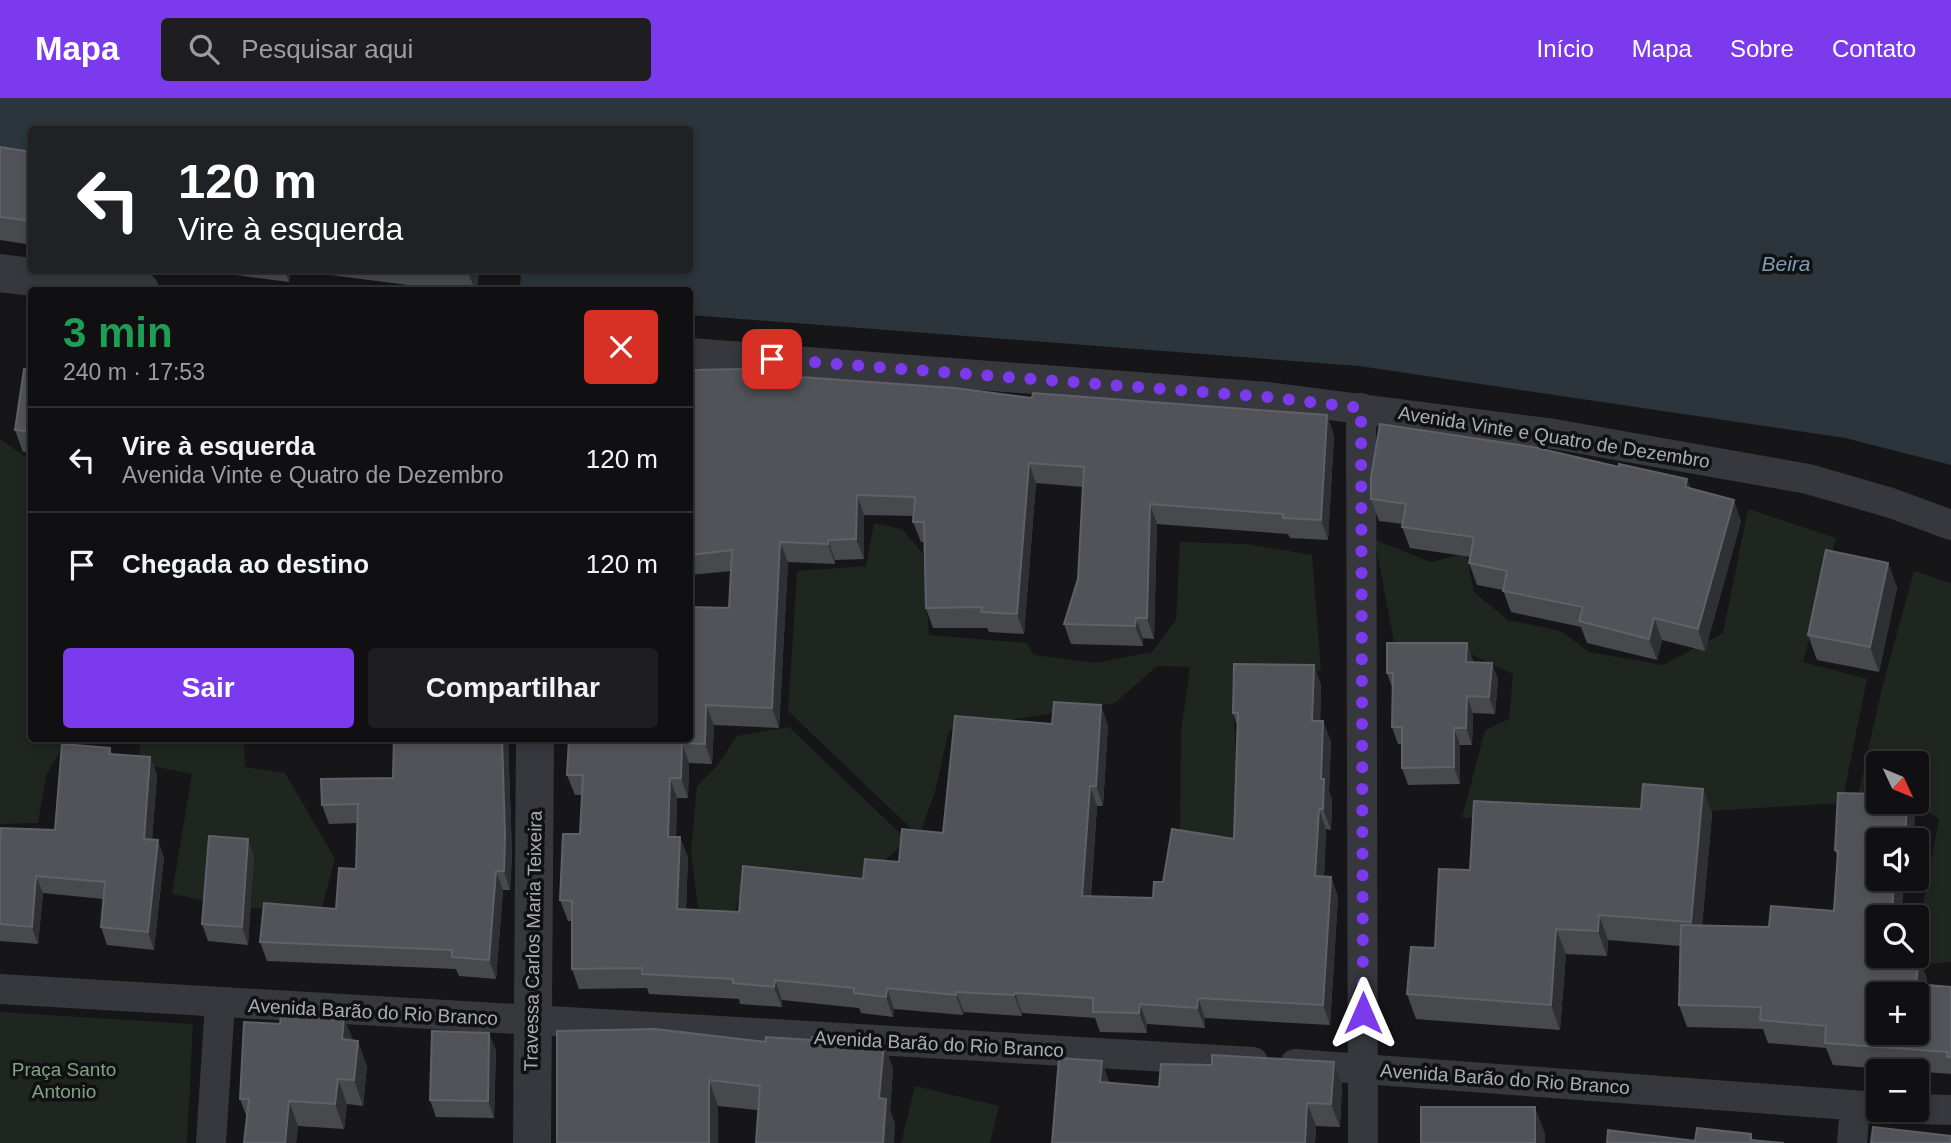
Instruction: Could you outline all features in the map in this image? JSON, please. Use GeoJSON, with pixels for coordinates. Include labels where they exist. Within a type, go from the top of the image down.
{"type":"FeatureCollection","features":[{"type":"Feature","properties":{"kind":"street"},"geometry":{"type":"LineString","coordinates":[[0,273],[115,287]]}},
{"type":"Feature","properties":{"kind":"street","name":"Avenida Vinte e Quatro de Dezembro"},"geometry":{"type":"LineString","coordinates":[[693,353],[1268,397],[1554,434],[1808,479],[1891,503],[1951,525]]}},
{"type":"Feature","properties":{"kind":"street"},"geometry":{"type":"LineString","coordinates":[[1361,408],[1363,1143]]}},
{"type":"Feature","properties":{"kind":"street","name":"Travessa Carlos Maria Teixeira"},"geometry":{"type":"LineString","coordinates":[[531,1143],[535,742]]}},
{"type":"Feature","properties":{"kind":"street","name":"Avenida Barão do Rio Branco"},"geometry":{"type":"LineString","coordinates":[[0,989],[1363,1068],[1866,1106]]}},
{"type":"Feature","properties":{"kind":"street"},"geometry":{"type":"LineString","coordinates":[[211,1143],[220,1003]]}},
{"type":"Feature","properties":{"kind":"street"},"geometry":{"type":"LineString","coordinates":[[1852,1143],[1866,1106]]}},
{"type":"Feature","properties":{"kind":"street"},"geometry":{"type":"LineString","coordinates":[[1929,1109],[1951,1110]]}},
{"type":"Feature","properties":{"kind":"green space"},"geometry":{"type":"Polygon","coordinates":[[[0,439],[28,459],[28,742],[65,742],[46,775],[38,823],[0,824],[0,439]]]}},
{"type":"Feature","properties":{"kind":"green space"},"geometry":{"type":"Polygon","coordinates":[[[1748,509],[1836,538],[1803,662],[1867,679],[1842,803],[1576,819],[1462,818],[1485,730],[1509,719],[1513,674],[1460,649],[1395,648],[1375,540],[1431,562],[1466,553],[1474,592],[1508,620],[1561,631],[1589,652],[1663,665],[1723,633],[1748,509]]]}},
{"type":"Feature","properties":{"kind":"green space"},"geometry":{"type":"Polygon","coordinates":[[[874,523],[902,529],[923,554],[929,635],[1027,643],[1034,655],[1095,663],[1152,652],[1176,620],[1180,542],[1248,544],[1312,555],[1321,670],[1232,684],[1242,872],[1180,830],[1181,731],[1190,667],[1157,666],[1115,703],[949,730],[935,792],[919,836],[788,711],[797,571],[866,566],[874,523]]]}},
{"type":"Feature","properties":{"kind":"green space"},"geometry":{"type":"Polygon","coordinates":[[[1914,571],[1951,583],[1951,962],[1929,964],[1929,905],[1923,905],[1926,891],[1929,891],[1929,873],[1939,819],[1929,812],[1929,751],[1868,751],[1914,571]]]}},
{"type":"Feature","properties":{"kind":"green space"},"geometry":{"type":"Polygon","coordinates":[[[789,727],[907,840],[855,888],[745,879],[734,915],[698,909],[691,850],[697,786],[716,767],[737,736],[789,727]]]}},
{"type":"Feature","properties":{"kind":"green space"},"geometry":{"type":"Polygon","coordinates":[[[141,742],[244,742],[245,767],[285,773],[335,859],[321,911],[251,908],[254,856],[211,902],[172,894],[192,774],[137,763],[141,742]]]}},
{"type":"Feature","properties":{"kind":"green space"},"geometry":{"type":"Polygon","coordinates":[[[1866,759],[1866,804],[1856,804],[1866,759]]]}},
{"type":"Feature","properties":{"kind":"green space","name":"Praça Santo Antonio"},"geometry":{"type":"Polygon","coordinates":[[[0,1012],[193,1024],[187,1143],[0,1143],[0,1012]]]}},
{"type":"Feature","properties":{"kind":"green space"},"geometry":{"type":"Polygon","coordinates":[[[915,1086],[999,1106],[990,1143],[901,1143],[915,1086]]]}},
{"type":"Feature","properties":{"kind":"water","name":"Beira"},"geometry":{"type":"Polygon","coordinates":[[[0,98],[1951,98],[1951,465],[1845,438],[1359,366],[693,315],[693,287],[520,287],[521,273],[693,273],[693,126],[28,126],[28,152],[0,147],[0,98]]]}},
{"type":"Feature","properties":{"kind":"building"},"geometry":{"type":"Polygon","coordinates":[[[0,147],[28,151],[28,220],[0,217],[0,147]]]}},
{"type":"Feature","properties":{"kind":"building"},"geometry":{"type":"Polygon","coordinates":[[[24,369],[28,370],[28,432],[15,430],[24,369]]]}},
{"type":"Feature","properties":{"kind":"building"},"geometry":{"type":"Polygon","coordinates":[[[745,369],[745,373],[955,388],[1032,398],[1033,393],[1327,415],[1321,520],[1283,518],[1283,514],[1150,504],[1147,618],[1136,618],[1135,626],[1064,624],[1078,579],[1084,467],[1029,463],[1017,614],[981,612],[982,607],[926,608],[924,522],[913,522],[915,497],[857,495],[856,539],[828,540],[828,544],[780,542],[772,708],[706,705],[705,744],[682,743],[681,778],[670,778],[668,837],[680,837],[677,909],[739,912],[743,866],[863,879],[865,859],[899,862],[902,829],[943,833],[955,716],[1052,724],[1054,702],[1101,705],[1096,786],[1090,786],[1082,896],[1153,898],[1154,882],[1163,882],[1172,829],[1234,839],[1238,713],[1233,713],[1234,664],[1314,665],[1312,721],[1323,721],[1321,779],[1324,779],[1323,809],[1319,809],[1315,876],[1331,877],[1323,1005],[1198,998],[1197,1008],[1140,1004],[1139,1013],[1093,1012],[1093,998],[1015,993],[956,992],[956,995],[887,988],[886,997],[854,993],[854,988],[775,980],[774,987],[733,983],[733,979],[642,974],[642,968],[572,969],[572,901],[560,900],[563,834],[580,834],[583,775],[567,775],[569,742],[693,742],[693,607],[729,608],[732,550],[693,555],[693,370],[745,369]]]}},
{"type":"Feature","properties":{"kind":"building"},"geometry":{"type":"Polygon","coordinates":[[[1380,424],[1533,447],[1619,467],[1619,464],[1687,479],[1685,487],[1734,500],[1698,629],[1654,618],[1649,639],[1579,621],[1583,607],[1503,591],[1507,571],[1469,563],[1474,537],[1402,527],[1406,504],[1371,499],[1371,477],[1380,424]]]}},
{"type":"Feature","properties":{"kind":"building"},"geometry":{"type":"Polygon","coordinates":[[[1826,550],[1888,563],[1870,647],[1808,635],[1826,550]]]}},
{"type":"Feature","properties":{"kind":"building"},"geometry":{"type":"Polygon","coordinates":[[[1387,643],[1467,643],[1466,662],[1492,663],[1489,697],[1467,696],[1466,728],[1454,728],[1454,767],[1402,768],[1402,727],[1392,727],[1393,673],[1387,673],[1387,643]]]}},
{"type":"Feature","properties":{"kind":"building"},"geometry":{"type":"Polygon","coordinates":[[[394,742],[502,742],[504,871],[496,871],[489,960],[452,957],[452,950],[260,942],[264,903],[336,909],[339,868],[356,869],[358,804],[322,805],[321,779],[393,778],[394,742]]]}},
{"type":"Feature","properties":{"kind":"building"},"geometry":{"type":"Polygon","coordinates":[[[62,744],[110,748],[109,754],[150,757],[144,839],[158,840],[148,932],[101,927],[105,882],[36,876],[32,927],[0,924],[1,828],[55,830],[62,744]]]}},
{"type":"Feature","properties":{"kind":"building"},"geometry":{"type":"Polygon","coordinates":[[[1643,784],[1703,789],[1691,922],[1599,915],[1598,931],[1556,929],[1551,1005],[1407,994],[1411,947],[1435,948],[1439,869],[1470,870],[1474,801],[1641,809],[1643,784]]]}},
{"type":"Feature","properties":{"kind":"building"},"geometry":{"type":"Polygon","coordinates":[[[1838,793],[1866,794],[1866,814],[1906,814],[1906,828],[1866,828],[1866,891],[1893,891],[1893,905],[1866,905],[1866,968],[1918,968],[1916,982],[1866,982],[1866,1045],[1929,1045],[1929,985],[1951,987],[1951,1057],[1947,1057],[1948,1052],[1825,1043],[1826,1026],[1760,1020],[1761,1007],[1679,1005],[1681,925],[1769,927],[1771,906],[1834,911],[1838,851],[1835,850],[1838,793]]]}},
{"type":"Feature","properties":{"kind":"building"},"geometry":{"type":"Polygon","coordinates":[[[209,836],[248,839],[242,927],[202,924],[209,836]]]}},
{"type":"Feature","properties":{"kind":"building"},"geometry":{"type":"Polygon","coordinates":[[[281,1014],[344,1017],[342,1039],[358,1041],[354,1080],[338,1079],[335,1104],[289,1101],[285,1143],[244,1143],[249,1099],[240,1099],[244,1022],[280,1024],[281,1014]]]}},
{"type":"Feature","properties":{"kind":"building"},"geometry":{"type":"Polygon","coordinates":[[[655,1029],[765,1042],[766,1037],[812,1040],[812,1037],[884,1044],[879,1098],[886,1099],[883,1143],[756,1143],[760,1086],[709,1080],[709,1143],[557,1143],[557,1031],[655,1029]]]}},
{"type":"Feature","properties":{"kind":"building"},"geometry":{"type":"Polygon","coordinates":[[[432,1031],[489,1033],[488,1101],[430,1100],[432,1031]]]}},
{"type":"Feature","properties":{"kind":"building"},"geometry":{"type":"Polygon","coordinates":[[[1212,1055],[1334,1062],[1331,1104],[1307,1103],[1305,1143],[1052,1143],[1059,1058],[1102,1061],[1100,1082],[1159,1087],[1161,1064],[1212,1065],[1212,1055]]]}},
{"type":"Feature","properties":{"kind":"building"},"geometry":{"type":"Polygon","coordinates":[[[1421,1107],[1535,1107],[1535,1143],[1421,1143],[1421,1107]]]}},
{"type":"Feature","properties":{"kind":"building"},"geometry":{"type":"Polygon","coordinates":[[[1873,1127],[1951,1136],[1951,1143],[1871,1143],[1873,1127]]]}},
{"type":"Feature","properties":{"kind":"building"},"geometry":{"type":"Polygon","coordinates":[[[1697,1128],[1751,1134],[1751,1140],[1784,1143],[1607,1143],[1608,1130],[1695,1141],[1697,1128]]]}},
{"type":"Feature","properties":{"kind":"route"},"geometry":{"type":"LineString","coordinates":[[772,359],[1268,397],[1361,408],[1363,1013]]}}]}
